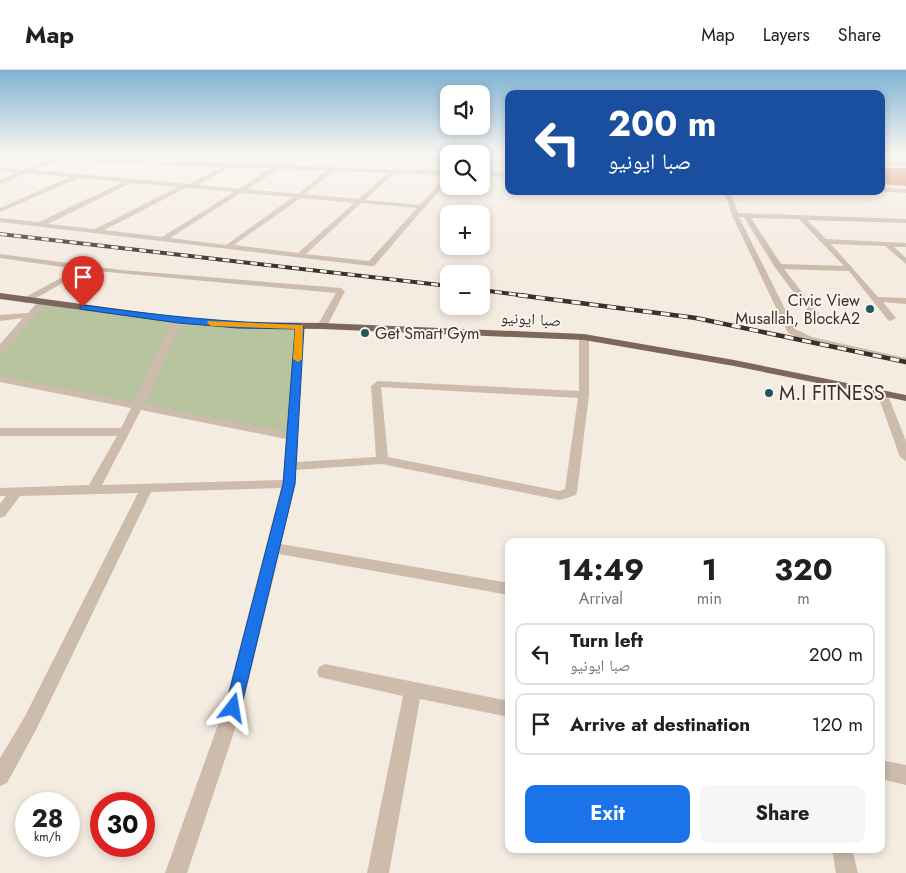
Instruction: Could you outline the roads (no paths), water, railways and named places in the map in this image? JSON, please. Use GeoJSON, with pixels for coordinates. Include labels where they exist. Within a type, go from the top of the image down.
{"type":"FeatureCollection","features":[{"type":"Feature","properties":{"kind":"main road","name":"صبا ایونیو"},"geometry":{"type":"LineString","coordinates":[[0,296],[178,320],[238,325],[322,326],[584,337],[734,363],[906,398]]}},
{"type":"Feature","properties":{"kind":"street"},"geometry":{"type":"LineString","coordinates":[[0,210],[42,191]]}},
{"type":"Feature","properties":{"kind":"street"},"geometry":{"type":"LineString","coordinates":[[39,225],[108,191]]}},
{"type":"Feature","properties":{"kind":"street"},"geometry":{"type":"LineString","coordinates":[[97,231],[177,191]]}},
{"type":"Feature","properties":{"kind":"street"},"geometry":{"type":"LineString","coordinates":[[162,240],[239,191]]}},
{"type":"Feature","properties":{"kind":"street"},"geometry":{"type":"LineString","coordinates":[[255,191],[424,207]]}},
{"type":"Feature","properties":{"kind":"street"},"geometry":{"type":"LineString","coordinates":[[227,247],[304,191]]}},
{"type":"Feature","properties":{"kind":"street"},"geometry":{"type":"LineString","coordinates":[[300,256],[370,191]]}},
{"type":"Feature","properties":{"kind":"street"},"geometry":{"type":"LineString","coordinates":[[0,220],[371,264],[436,191]]}},
{"type":"Feature","properties":{"kind":"street"},"geometry":{"type":"LineString","coordinates":[[728,195],[735,215],[787,326],[792,331],[809,339],[906,361]]}},
{"type":"Feature","properties":{"kind":"street"},"geometry":{"type":"LineString","coordinates":[[735,215],[906,220]]}},
{"type":"Feature","properties":{"kind":"street"},"geometry":{"type":"LineString","coordinates":[[746,215],[778,266],[818,319]]}},
{"type":"Feature","properties":{"kind":"street"},"geometry":{"type":"LineString","coordinates":[[801,217],[851,269],[891,318]]}},
{"type":"Feature","properties":{"kind":"street"},"geometry":{"type":"LineString","coordinates":[[823,241],[906,245]]}},
{"type":"Feature","properties":{"kind":"street"},"geometry":{"type":"LineString","coordinates":[[887,244],[906,262]]}},
{"type":"Feature","properties":{"kind":"street"},"geometry":{"type":"LineString","coordinates":[[0,256],[85,267],[340,291],[322,326]]}},
{"type":"Feature","properties":{"kind":"street"},"geometry":{"type":"LineString","coordinates":[[778,266],[851,269]]}},
{"type":"Feature","properties":{"kind":"street"},"geometry":{"type":"LineString","coordinates":[[27,300],[85,267]]}},
{"type":"Feature","properties":{"kind":"street"},"geometry":{"type":"LineString","coordinates":[[874,299],[906,301]]}},
{"type":"Feature","properties":{"kind":"street"},"geometry":{"type":"LineString","coordinates":[[0,350],[45,302]]}},
{"type":"Feature","properties":{"kind":"street"},"geometry":{"type":"LineString","coordinates":[[0,318],[31,315]]}},
{"type":"Feature","properties":{"kind":"street"},"geometry":{"type":"LineString","coordinates":[[93,489],[125,432],[178,320]]}},
{"type":"Feature","properties":{"kind":"street"},"geometry":{"type":"LineString","coordinates":[[176,873],[233,708],[289,484],[300,327]]}},
{"type":"Feature","properties":{"kind":"street"},"geometry":{"type":"LineString","coordinates":[[289,468],[382,460],[560,496],[566,495],[571,492],[584,396],[584,337]]}},
{"type":"Feature","properties":{"kind":"street"},"geometry":{"type":"LineString","coordinates":[[0,379],[293,437]]}},
{"type":"Feature","properties":{"kind":"street"},"geometry":{"type":"LineString","coordinates":[[382,460],[376,386],[378,384],[584,396]]}},
{"type":"Feature","properties":{"kind":"street"},"geometry":{"type":"LineString","coordinates":[[882,393],[906,457]]}},
{"type":"Feature","properties":{"kind":"street"},"geometry":{"type":"LineString","coordinates":[[0,432],[125,432]]}},
{"type":"Feature","properties":{"kind":"street"},"geometry":{"type":"LineString","coordinates":[[0,492],[289,484]]}},
{"type":"Feature","properties":{"kind":"street"},"geometry":{"type":"LineString","coordinates":[[0,776],[30,724],[147,487]]}},
{"type":"Feature","properties":{"kind":"street"},"geometry":{"type":"LineString","coordinates":[[0,513],[18,491]]}},
{"type":"Feature","properties":{"kind":"street"},"geometry":{"type":"LineString","coordinates":[[273,548],[505,588]]}},
{"type":"Feature","properties":{"kind":"street"},"geometry":{"type":"LineString","coordinates":[[325,672],[505,708]]}},
{"type":"Feature","properties":{"kind":"street"},"geometry":{"type":"LineString","coordinates":[[378,873],[413,690]]}},
{"type":"Feature","properties":{"kind":"street"},"geometry":{"type":"LineString","coordinates":[[885,770],[906,775]]}},
{"type":"Feature","properties":{"kind":"street"},"geometry":{"type":"LineString","coordinates":[[843,853],[847,873]]}},
{"type":"Feature","properties":{"kind":"railway"},"geometry":{"type":"LineString","coordinates":[[0,234],[440,285]]}},
{"type":"Feature","properties":{"kind":"railway"},"geometry":{"type":"LineString","coordinates":[[490,291],[528,296]]}},
{"type":"Feature","properties":{"kind":"railway"},"geometry":{"type":"LineString","coordinates":[[518,295],[696,318],[906,362]]}},
{"type":"Feature","properties":{"kind":"place","name":"Civic View Musallah, BlockA2"},"geometry":{"type":"Point","coordinates":[870,309]}},
{"type":"Feature","properties":{"kind":"place","name":"Get Smart Gym"},"geometry":{"type":"Point","coordinates":[365,333]}},
{"type":"Feature","properties":{"kind":"place","name":"M.I FITNESS"},"geometry":{"type":"Point","coordinates":[769,393]}}]}
